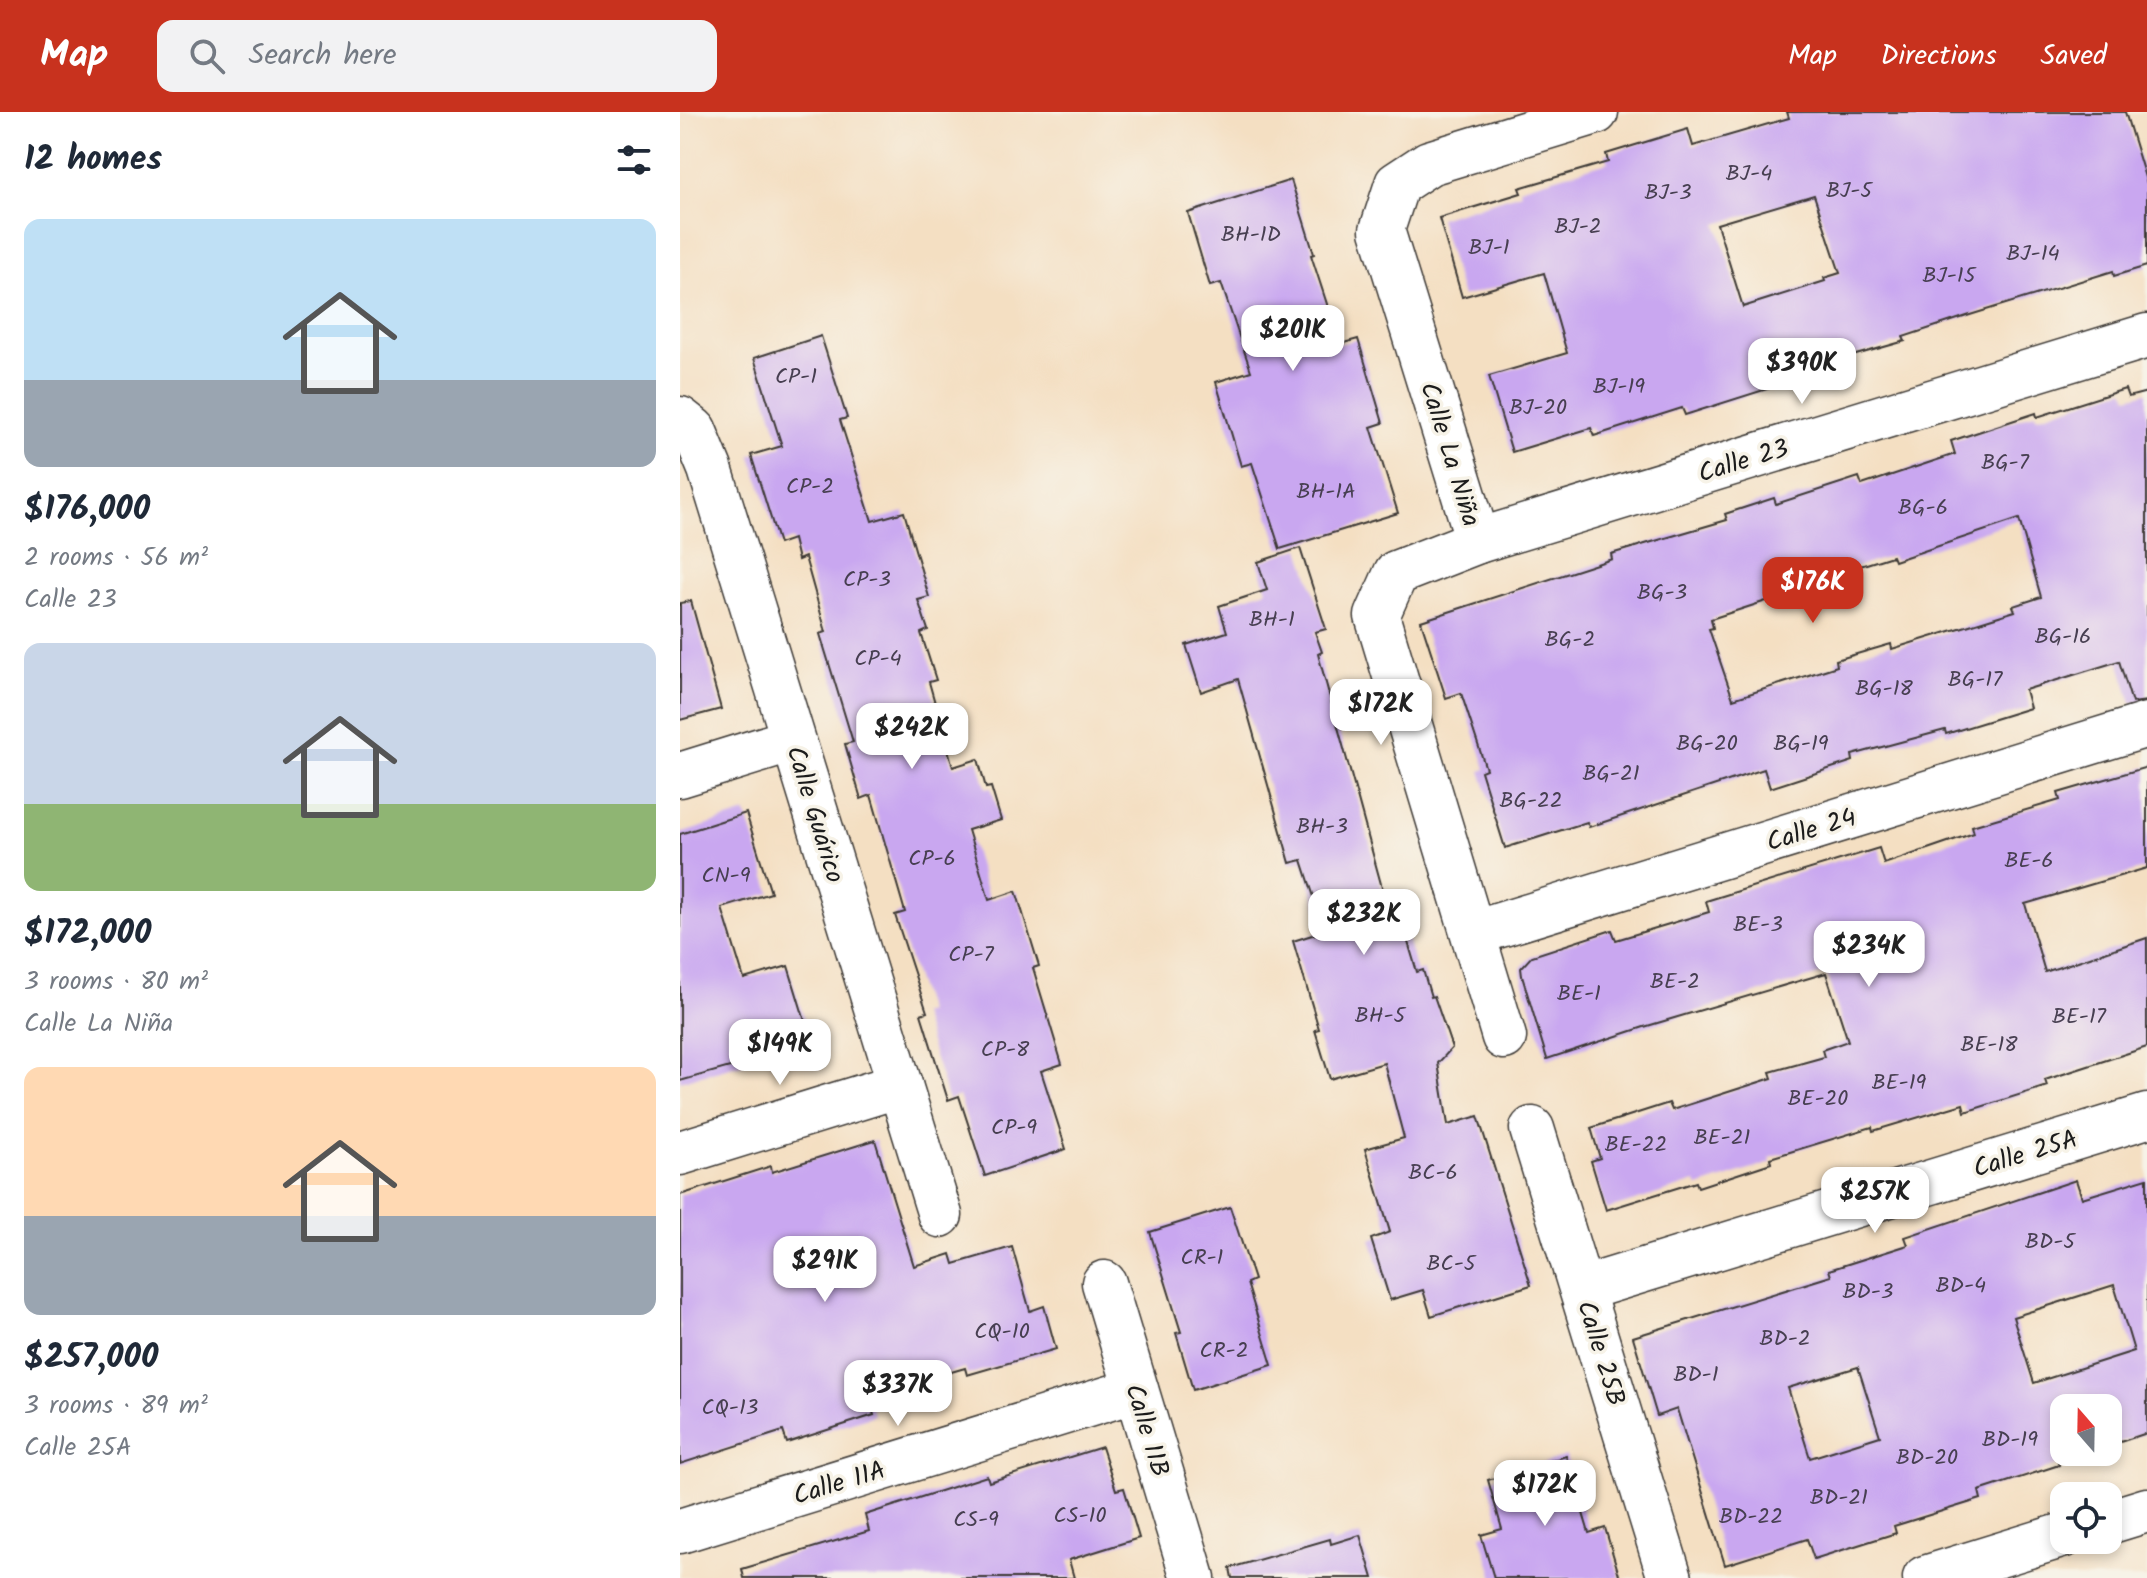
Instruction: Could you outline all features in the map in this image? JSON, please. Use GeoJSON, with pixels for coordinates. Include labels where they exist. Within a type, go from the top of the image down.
{"type":"FeatureCollection","features":[{"type":"Feature","properties":{"kind":"street","name":"Calle La Niña"},"geometry":{"type":"LineString","coordinates":[[1504,1037],[1377,616],[1396,573],[1478,541],[1382,230],[1397,184],[1429,163],[1596,112]]}},
{"type":"Feature","properties":{"kind":"street","name":"Calle 23"},"geometry":{"type":"LineString","coordinates":[[1478,541],[2147,336]]}},
{"type":"Feature","properties":{"kind":"street","name":"Calle Guárico"},"geometry":{"type":"LineString","coordinates":[[680,419],[694,430],[710,469],[940,1215]]}},
{"type":"Feature","properties":{"kind":"street","name":"Calle 24"},"geometry":{"type":"LineString","coordinates":[[1474,933],[2147,725]]}},
{"type":"Feature","properties":{"kind":"street"},"geometry":{"type":"LineString","coordinates":[[680,775],[793,740]]}},
{"type":"Feature","properties":{"kind":"street"},"geometry":{"type":"LineString","coordinates":[[680,1153],[900,1085]]}},
{"type":"Feature","properties":{"kind":"street","name":"Calle 25A"},"geometry":{"type":"LineString","coordinates":[[1582,1289],[2147,1116]]}},
{"type":"Feature","properties":{"kind":"street","name":"Calle 25B"},"geometry":{"type":"LineString","coordinates":[[1532,1129],[1670,1578]]}},
{"type":"Feature","properties":{"kind":"street","name":"Calle 11B"},"geometry":{"type":"LineString","coordinates":[[1104,1283],[1193,1578]]}},
{"type":"Feature","properties":{"kind":"street","name":"Calle 11A"},"geometry":{"type":"LineString","coordinates":[[680,1531],[1136,1390]]}},
{"type":"Feature","properties":{"kind":"street"},"geometry":{"type":"LineString","coordinates":[[2122,1518],[2147,1510]]}},
{"type":"Feature","properties":{"kind":"street"},"geometry":{"type":"LineString","coordinates":[[1925,1578],[2050,1539]]}},
{"type":"Feature","properties":{"kind":"building"},"geometry":{"type":"Polygon","coordinates":[[[1787,112],[2125,112],[2147,184],[2147,266],[2114,276],[2113,271],[1970,315],[1903,337],[1905,341],[1789,374],[1792,381],[1685,415],[1682,408],[1594,436],[1591,428],[1512,452],[1489,376],[1567,353],[1544,273],[1462,297],[1439,218],[1521,193],[1519,188],[1608,162],[1606,154],[1688,129],[1693,146],[1789,118],[1787,112]],[[1814,195],[1717,224],[1743,307],[1825,281],[1824,278],[1840,273],[1814,195]]]}},
{"type":"Feature","properties":{"kind":"building"},"geometry":{"type":"Polygon","coordinates":[[[1291,180],[1340,344],[1358,339],[1383,423],[1371,427],[1398,513],[1280,549],[1252,463],[1241,466],[1216,382],[1251,371],[1221,283],[1210,286],[1188,213],[1291,180]]]}},
{"type":"Feature","properties":{"kind":"building"},"geometry":{"type":"Polygon","coordinates":[[[821,336],[847,418],[840,420],[872,521],[904,512],[929,597],[918,600],[928,630],[921,633],[936,680],[929,682],[953,767],[978,759],[986,788],[991,787],[1001,820],[968,830],[989,900],[1016,891],[1039,966],[1033,968],[1062,1064],[1041,1071],[1066,1149],[985,1176],[959,1096],[948,1100],[921,1014],[927,1012],[895,915],[905,912],[871,795],[861,799],[845,744],[853,742],[820,634],[826,632],[805,557],[798,560],[793,539],[779,544],[751,455],[782,446],[754,358],[821,336]]]}},
{"type":"Feature","properties":{"kind":"building"},"geometry":{"type":"Polygon","coordinates":[[[2125,389],[2128,397],[2147,392],[2147,701],[2132,703],[2119,661],[2025,690],[2030,708],[1946,734],[1945,730],[1852,755],[1853,761],[1770,788],[1764,769],[1589,827],[1587,822],[1505,848],[1481,771],[1486,769],[1461,693],[1446,698],[1421,621],[1612,559],[1611,554],[1727,520],[1725,514],[1774,498],[1776,504],[1859,477],[1862,485],[1955,454],[1951,441],[2036,413],[2037,417],[2125,389]],[[2019,519],[1894,561],[1892,556],[1790,588],[1791,593],[1711,619],[1713,628],[1709,629],[1733,699],[1837,666],[1836,660],[1891,644],[1892,649],[2015,611],[2013,606],[2041,597],[2019,519]]]}},
{"type":"Feature","properties":{"kind":"building"},"geometry":{"type":"Polygon","coordinates":[[[1300,548],[1326,629],[1315,632],[1322,652],[1318,654],[1384,895],[1393,892],[1417,972],[1423,970],[1452,1048],[1438,1063],[1448,1125],[1478,1116],[1531,1285],[1431,1316],[1423,1290],[1390,1300],[1371,1239],[1390,1232],[1365,1149],[1404,1138],[1384,1063],[1330,1079],[1293,941],[1325,931],[1302,860],[1290,863],[1238,679],[1201,692],[1186,645],[1227,632],[1219,606],[1267,590],[1258,562],[1300,548]]]}},
{"type":"Feature","properties":{"kind":"building"},"geometry":{"type":"Polygon","coordinates":[[[691,601],[721,709],[680,720],[680,603],[691,601]]]}},
{"type":"Feature","properties":{"kind":"building"},"geometry":{"type":"Polygon","coordinates":[[[2147,767],[2147,868],[2025,904],[2045,972],[2147,938],[2147,1047],[2045,1080],[2047,1086],[1965,1112],[1963,1104],[1873,1131],[1872,1127],[1770,1158],[1771,1163],[1698,1187],[1696,1182],[1606,1210],[1591,1161],[1600,1158],[1591,1128],[1669,1103],[1672,1110],[1772,1078],[1770,1072],[1824,1057],[1822,1050],[1848,1041],[1826,973],[1547,1059],[1522,976],[1521,968],[1532,956],[1612,930],[1616,940],[1709,912],[1706,901],[1879,848],[1884,864],[1974,833],[1972,826],[2060,800],[2058,793],[2147,767]]]}},
{"type":"Feature","properties":{"kind":"building"},"geometry":{"type":"Polygon","coordinates":[[[746,813],[771,893],[722,908],[744,979],[788,966],[812,1044],[680,1081],[680,834],[746,813]]]}},
{"type":"Feature","properties":{"kind":"building"},"geometry":{"type":"Polygon","coordinates":[[[875,1140],[914,1266],[951,1254],[954,1264],[1012,1247],[1030,1311],[1044,1306],[1056,1349],[967,1375],[965,1368],[868,1396],[874,1415],[787,1443],[783,1431],[680,1464],[680,1195],[771,1166],[772,1172],[875,1140]]]}},
{"type":"Feature","properties":{"kind":"building"},"geometry":{"type":"Polygon","coordinates":[[[2147,1178],[2147,1433],[2122,1441],[2122,1394],[2050,1394],[2050,1466],[2056,1466],[1979,1491],[1981,1499],[1894,1526],[1896,1533],[1814,1559],[1807,1539],[1725,1565],[1677,1409],[1657,1416],[1633,1337],[1831,1276],[1829,1270],[1908,1245],[1905,1237],[2076,1180],[2082,1198],[2147,1178]],[[2114,1285],[2013,1317],[2034,1383],[2134,1351],[2114,1285]],[[1858,1367],[1788,1388],[1810,1458],[1880,1436],[1858,1367]]]}},
{"type":"Feature","properties":{"kind":"building"},"geometry":{"type":"Polygon","coordinates":[[[1230,1207],[1254,1280],[1247,1283],[1272,1365],[1193,1390],[1176,1333],[1181,1332],[1150,1232],[1230,1207]]]}},
{"type":"Feature","properties":{"kind":"building"},"geometry":{"type":"Polygon","coordinates":[[[1102,1447],[1116,1490],[1124,1488],[1139,1538],[1069,1560],[1074,1578],[744,1578],[742,1569],[869,1531],[865,1515],[987,1476],[989,1482],[1102,1447]]]}},
{"type":"Feature","properties":{"kind":"building"},"geometry":{"type":"Polygon","coordinates":[[[1566,1456],[1589,1533],[1605,1528],[1620,1578],[1494,1578],[1481,1535],[1502,1529],[1488,1480],[1566,1456]]]}},
{"type":"Feature","properties":{"kind":"building"},"geometry":{"type":"Polygon","coordinates":[[[1360,1535],[1373,1578],[1232,1578],[1230,1568],[1330,1539],[1331,1544],[1360,1535]]]}}]}
